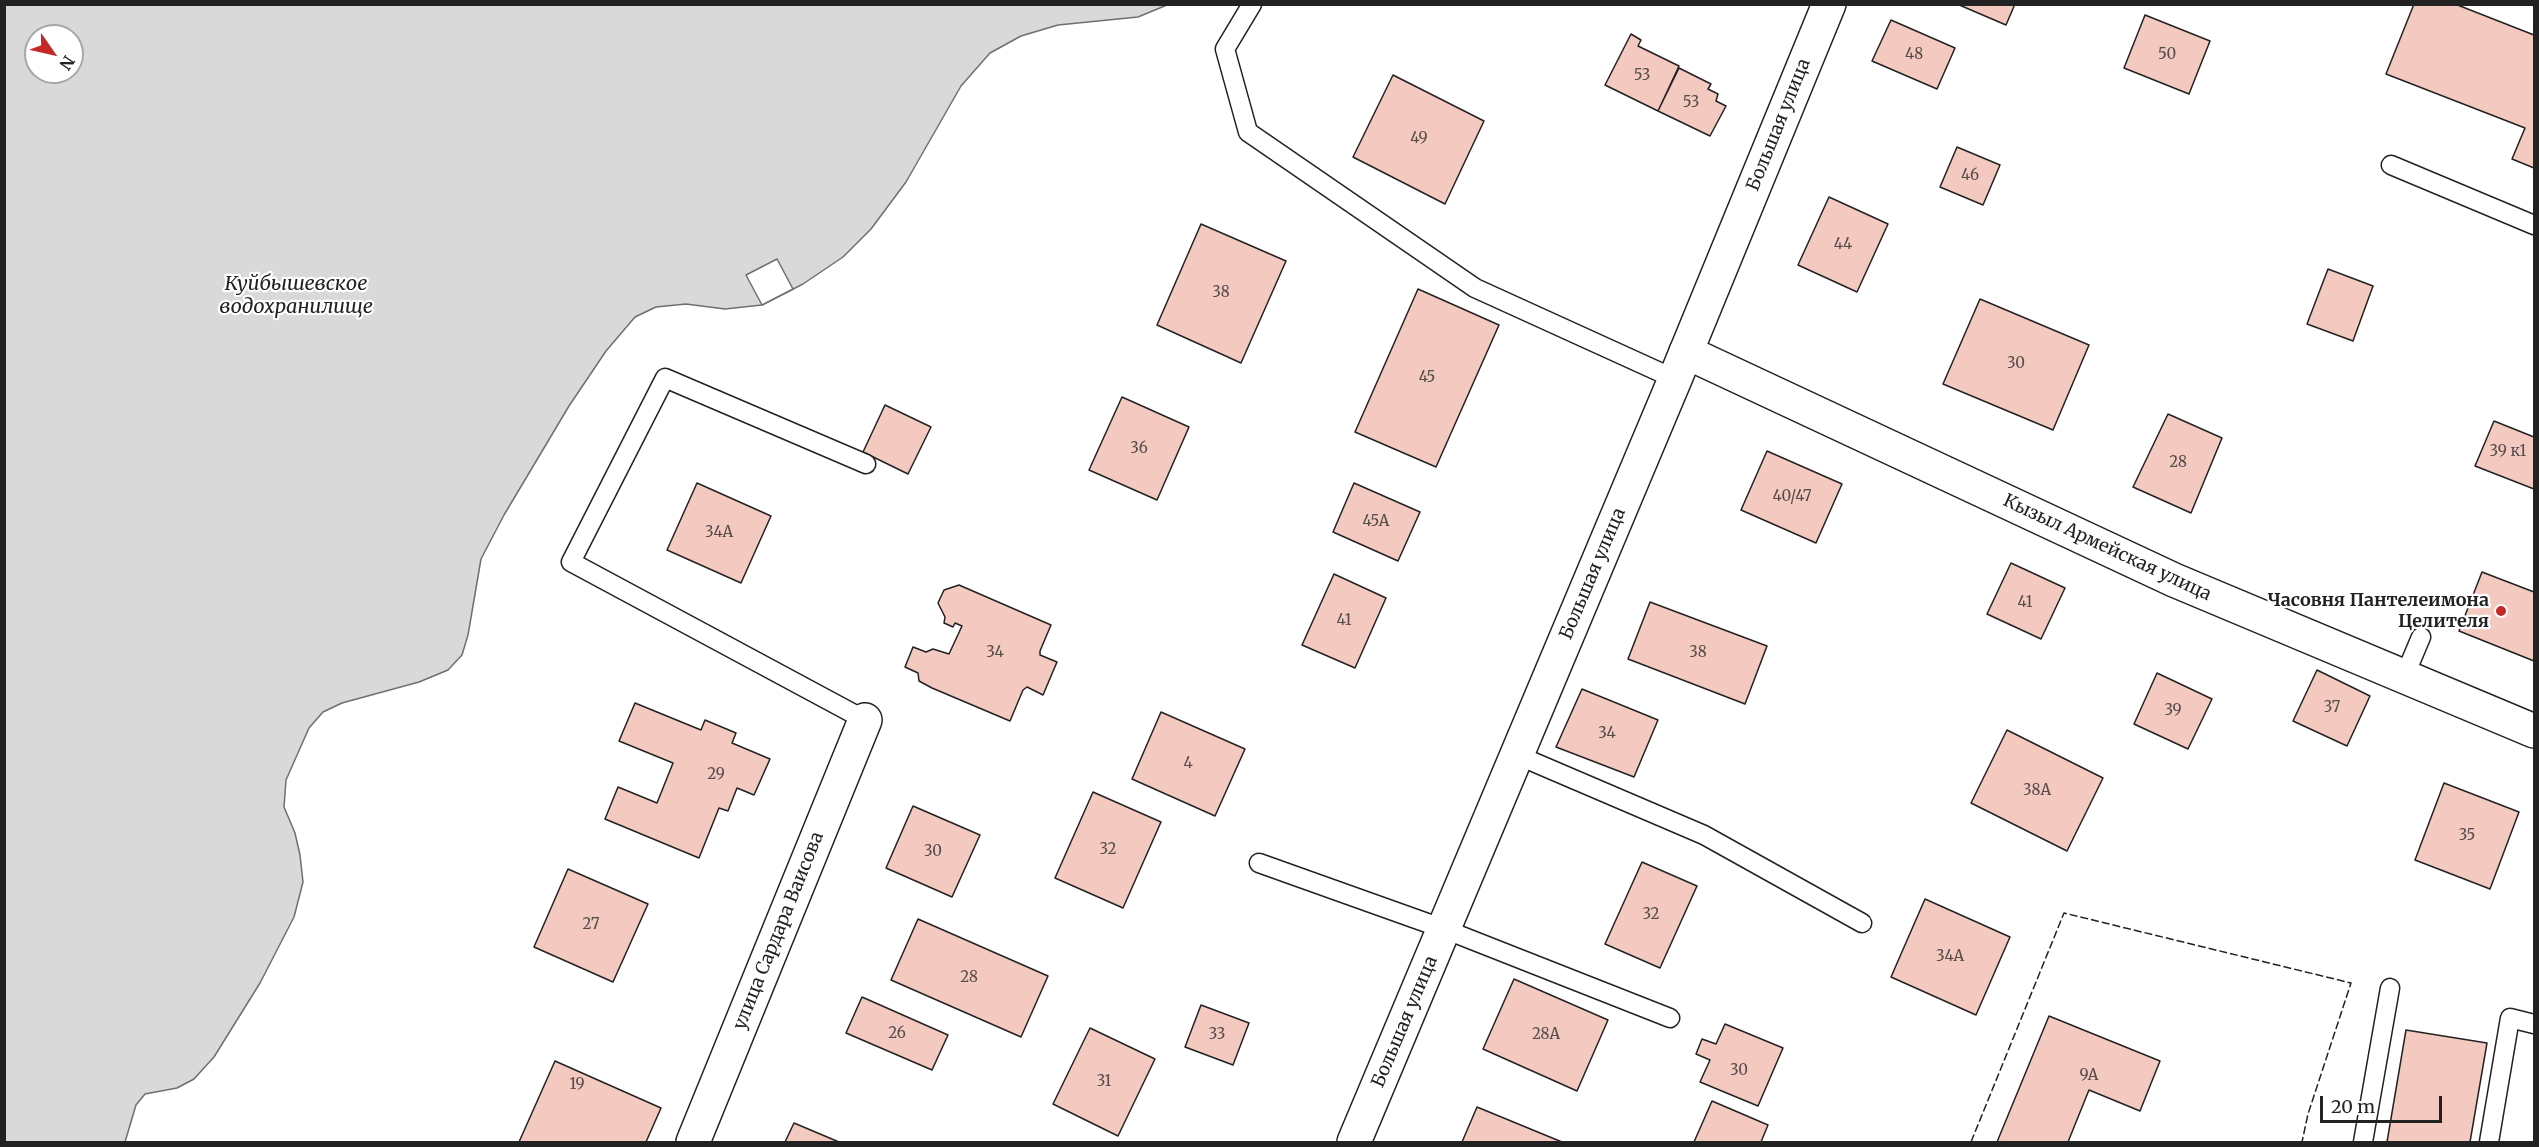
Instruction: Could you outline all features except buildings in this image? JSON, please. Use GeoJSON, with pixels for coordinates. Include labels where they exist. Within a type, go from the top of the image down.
{"type":"FeatureCollection","features":[{"type":"Feature","properties":{"kind":"street","name":"Большая улица"},"geometry":{"type":"LineString","coordinates":[[1354,1143],[1829,4]]}},
{"type":"Feature","properties":{"kind":"street","name":"Кызыл Армейская улица"},"geometry":{"type":"LineString","coordinates":[[1680,365],[2174,580],[2535,731]]}},
{"type":"Feature","properties":{"kind":"street","name":"улица Сардара Ваисова"},"geometry":{"type":"LineString","coordinates":[[693,1143],[865,720]]}},
{"type":"Feature","properties":{"kind":"lane"},"geometry":{"type":"LineString","coordinates":[[1252,4],[1225,49],[1248,132],[1475,288],[1680,365]]}},
{"type":"Feature","properties":{"kind":"lane"},"geometry":{"type":"LineString","coordinates":[[2391,165],[2535,225]]}},
{"type":"Feature","properties":{"kind":"lane"},"geometry":{"type":"LineString","coordinates":[[865,720],[571,562],[665,378],[866,464]]}},
{"type":"Feature","properties":{"kind":"lane"},"geometry":{"type":"LineString","coordinates":[[2405,675],[2421,637]]}},
{"type":"Feature","properties":{"kind":"lane"},"geometry":{"type":"LineString","coordinates":[[1517,755],[1704,835],[1862,923]]}},
{"type":"Feature","properties":{"kind":"lane"},"geometry":{"type":"LineString","coordinates":[[1258,862],[1444,930],[1670,1018]]}},
{"type":"Feature","properties":{"kind":"lane"},"geometry":{"type":"LineString","coordinates":[[2363,1143],[2390,988]]}},
{"type":"Feature","properties":{"kind":"lane"},"geometry":{"type":"LineString","coordinates":[[2489,1143],[2510,1018],[2535,1024]]}},
{"type":"Feature","properties":{"kind":"water","name":"Куйбышевское водохранилище"},"geometry":{"type":"Polygon","coordinates":[[[5,5],[1167,5],[1138,17],[1058,25],[1021,36],[990,53],[961,86],[906,182],[871,229],[843,257],[803,284],[762,305],[725,309],[686,304],[656,307],[635,317],[606,351],[569,406],[504,515],[481,559],[468,635],[462,655],[448,670],[419,682],[342,703],[323,712],[309,728],[286,780],[284,807],[295,833],[303,882],[294,917],[260,983],[214,1057],[194,1079],[177,1088],[145,1094],[136,1105],[125,1142],[5,1142],[5,5]]]}},
{"type":"Feature","properties":{"kind":"pier"},"geometry":{"type":"Polygon","coordinates":[[[777,259],[793,289],[762,305],[746,275],[777,259]]]}},
{"type":"Feature","properties":{"kind":"fence"},"geometry":{"type":"LineString","coordinates":[[1971,1142],[2064,913],[2351,983],[2308,1114],[2302,1142]]}},
{"type":"Feature","properties":{"kind":"place","name":"Часовня Пантелеимона Целителя"},"geometry":{"type":"Point","coordinates":[2501,611]}}]}
